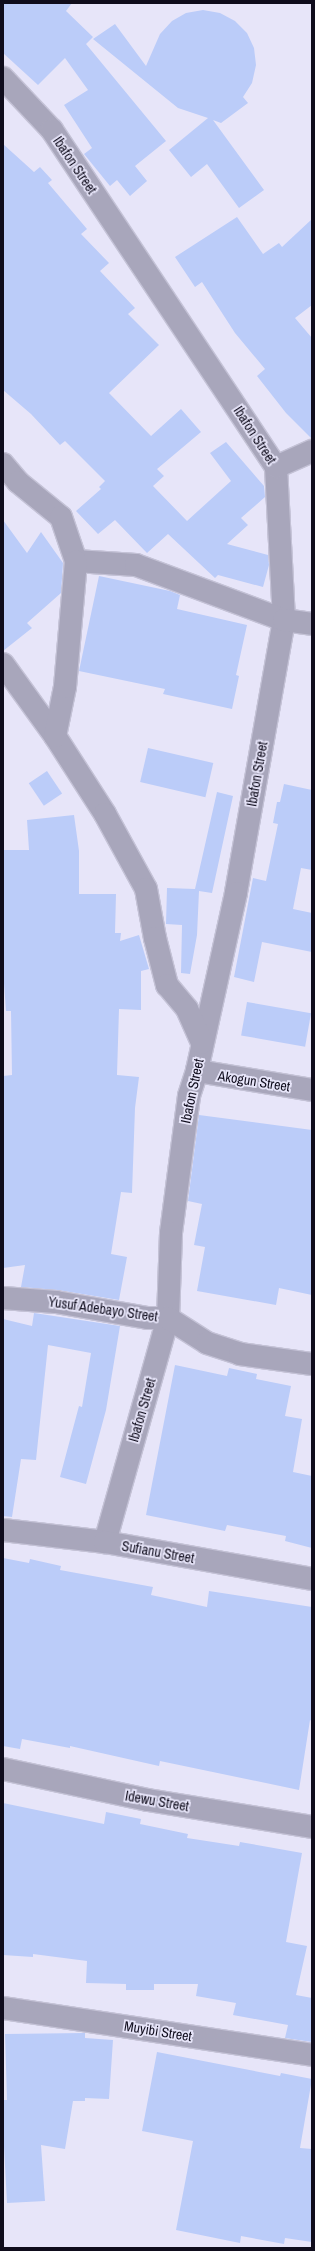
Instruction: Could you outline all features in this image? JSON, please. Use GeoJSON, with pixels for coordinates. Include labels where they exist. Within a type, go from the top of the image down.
{"type":"FeatureCollection","features":[{"type":"Feature","properties":{"kind":"street","name":"Ibafon Street"},"geometry":{"type":"LineString","coordinates":[[3,78],[52,130],[276,466],[284,620],[236,893],[196,1071],[188,1096],[172,1226],[168,1318],[105,1542]]}},
{"type":"Feature","properties":{"kind":"street"},"geometry":{"type":"LineString","coordinates":[[276,466],[312,451]]}},
{"type":"Feature","properties":{"kind":"street"},"geometry":{"type":"LineString","coordinates":[[3,464],[18,482],[61,518],[76,561],[65,687],[55,736]]}},
{"type":"Feature","properties":{"kind":"street"},"geometry":{"type":"LineString","coordinates":[[76,561],[136,565],[284,620],[312,624]]}},
{"type":"Feature","properties":{"kind":"street"},"geometry":{"type":"LineString","coordinates":[[3,664],[55,736],[105,814],[146,889],[155,938],[167,985],[188,1010],[202,1043]]}},
{"type":"Feature","properties":{"kind":"street","name":"Akogun Street"},"geometry":{"type":"LineString","coordinates":[[196,1071],[312,1090]]}},
{"type":"Feature","properties":{"kind":"street","name":"Yusuf Adebayo Street"},"geometry":{"type":"LineString","coordinates":[[3,1298],[56,1302],[148,1318],[168,1318],[207,1343],[240,1354],[312,1364]]}},
{"type":"Feature","properties":{"kind":"street","name":"Sufianu Street"},"geometry":{"type":"LineString","coordinates":[[3,1530],[105,1542],[312,1579]]}},
{"type":"Feature","properties":{"kind":"street","name":"Idewu Street"},"geometry":{"type":"LineString","coordinates":[[3,1769],[148,1800],[312,1827]]}},
{"type":"Feature","properties":{"kind":"street","name":"Muyibi Street"},"geometry":{"type":"LineString","coordinates":[[3,2008],[312,2056]]}},
{"type":"Feature","properties":{"kind":"building"},"geometry":{"type":"Polygon","coordinates":[[[3,3],[72,3],[66,11],[93,37],[86,44],[166,141],[135,166],[147,181],[130,196],[117,180],[110,186],[84,154],[92,148],[64,105],[88,90],[65,58],[38,85],[3,53],[3,3]]]}},
{"type":"Feature","properties":{"kind":"building"},"geometry":{"type":"Polygon","coordinates":[[[203,10],[220,13],[235,21],[247,33],[254,48],[256,65],[252,83],[243,97],[248,103],[221,123],[213,120],[264,190],[239,208],[207,164],[191,177],[169,150],[208,118],[178,108],[93,39],[115,24],[146,66],[160,34],[172,21],[186,13],[203,10]]]}},
{"type":"Feature","properties":{"kind":"building"},"geometry":{"type":"Polygon","coordinates":[[[3,144],[34,172],[40,167],[52,180],[48,183],[87,229],[81,234],[109,263],[100,271],[135,308],[128,314],[159,345],[109,393],[151,436],[181,409],[201,432],[157,469],[164,476],[153,486],[187,521],[231,481],[210,453],[226,442],[264,486],[265,497],[241,518],[248,525],[227,544],[268,555],[269,565],[263,587],[218,575],[215,578],[168,534],[147,553],[115,520],[98,534],[76,511],[101,489],[99,487],[105,481],[65,441],[60,445],[31,414],[3,390],[3,144]]]}},
{"type":"Feature","properties":{"kind":"building"},"geometry":{"type":"Polygon","coordinates":[[[237,217],[263,254],[279,243],[282,247],[312,219],[312,305],[295,318],[312,338],[312,439],[286,413],[257,376],[265,369],[235,333],[202,282],[195,287],[175,257],[237,217]]]}},
{"type":"Feature","properties":{"kind":"building"},"geometry":{"type":"Polygon","coordinates":[[[3,520],[27,553],[41,532],[63,563],[61,593],[27,623],[32,628],[3,651],[3,520]]]}},
{"type":"Feature","properties":{"kind":"building"},"geometry":{"type":"Polygon","coordinates":[[[99,576],[170,591],[180,595],[177,609],[247,625],[236,675],[239,676],[232,709],[163,694],[165,689],[79,671],[99,576]]]}},
{"type":"Feature","properties":{"kind":"building"},"geometry":{"type":"Polygon","coordinates":[[[148,748],[213,763],[205,797],[140,782],[148,748]]]}},
{"type":"Feature","properties":{"kind":"building"},"geometry":{"type":"Polygon","coordinates":[[[47,771],[62,793],[44,806],[29,783],[47,771]]]}},
{"type":"Feature","properties":{"kind":"building"},"geometry":{"type":"Polygon","coordinates":[[[284,784],[312,790],[312,870],[301,868],[293,909],[312,913],[312,952],[262,942],[254,982],[234,977],[253,878],[266,881],[278,824],[273,823],[277,802],[280,802],[284,784]]]}},
{"type":"Feature","properties":{"kind":"building"},"geometry":{"type":"Polygon","coordinates":[[[217,792],[233,796],[212,893],[199,891],[197,935],[190,974],[181,973],[182,925],[166,924],[167,888],[195,889],[217,792]]]}},
{"type":"Feature","properties":{"kind":"building"},"geometry":{"type":"Polygon","coordinates":[[[74,815],[79,851],[79,894],[116,894],[115,933],[121,933],[120,941],[139,935],[149,969],[141,971],[141,1010],[119,1009],[117,1075],[139,1077],[135,1108],[132,1193],[121,1192],[111,1254],[127,1257],[119,1300],[58,1290],[21,1287],[25,1265],[3,1268],[3,1076],[12,1075],[11,1011],[6,1011],[3,970],[3,850],[29,850],[27,820],[74,815]]]}},
{"type":"Feature","properties":{"kind":"building"},"geometry":{"type":"Polygon","coordinates":[[[247,1002],[311,1013],[305,1047],[241,1035],[247,1002]]]}},
{"type":"Feature","properties":{"kind":"building"},"geometry":{"type":"Polygon","coordinates":[[[199,1115],[312,1130],[312,1295],[279,1288],[276,1305],[197,1291],[205,1247],[194,1245],[202,1204],[188,1201],[199,1115]]]}},
{"type":"Feature","properties":{"kind":"building"},"geometry":{"type":"Polygon","coordinates":[[[34,1313],[120,1326],[106,1410],[86,1484],[60,1477],[79,1406],[82,1407],[91,1353],[48,1345],[36,1460],[21,1459],[12,1517],[3,1516],[3,1319],[32,1326],[34,1313]]]}},
{"type":"Feature","properties":{"kind":"building"},"geometry":{"type":"Polygon","coordinates":[[[175,1365],[227,1376],[229,1368],[257,1374],[256,1379],[291,1386],[285,1416],[302,1419],[293,1472],[312,1476],[312,1548],[285,1541],[286,1536],[227,1525],[225,1531],[146,1515],[175,1365]]]}},
{"type":"Feature","properties":{"kind":"building"},"geometry":{"type":"Polygon","coordinates":[[[3,1558],[29,1563],[30,1559],[61,1566],[60,1570],[153,1587],[151,1595],[207,1607],[209,1591],[312,1607],[312,1721],[310,1720],[299,1790],[160,1761],[159,1766],[70,1746],[70,1748],[22,1739],[20,1749],[3,1746],[3,1558]]]}},
{"type":"Feature","properties":{"kind":"building"},"geometry":{"type":"Polygon","coordinates":[[[3,1803],[104,1824],[106,1812],[141,1819],[140,1824],[188,1834],[187,1838],[239,1846],[240,1842],[302,1853],[286,1942],[307,1946],[296,1995],[312,1998],[312,2042],[285,2038],[288,2025],[233,2015],[236,2003],[196,1996],[198,1984],[154,1984],[154,1990],[126,1990],[126,1984],[86,1983],[87,1961],[33,1954],[33,1957],[3,1955],[3,1803]]]}},
{"type":"Feature","properties":{"kind":"building"},"geometry":{"type":"Polygon","coordinates":[[[85,2033],[85,2038],[113,2040],[109,2099],[85,2098],[85,2101],[73,2101],[65,2149],[41,2145],[45,2201],[7,2203],[3,2128],[3,2100],[7,2100],[5,2034],[85,2033]]]}},
{"type":"Feature","properties":{"kind":"building"},"geometry":{"type":"Polygon","coordinates":[[[157,2052],[280,2076],[281,2073],[312,2079],[300,2148],[312,2149],[312,2242],[285,2238],[284,2244],[241,2236],[240,2243],[176,2230],[193,2141],[142,2131],[157,2052]]]}}]}
